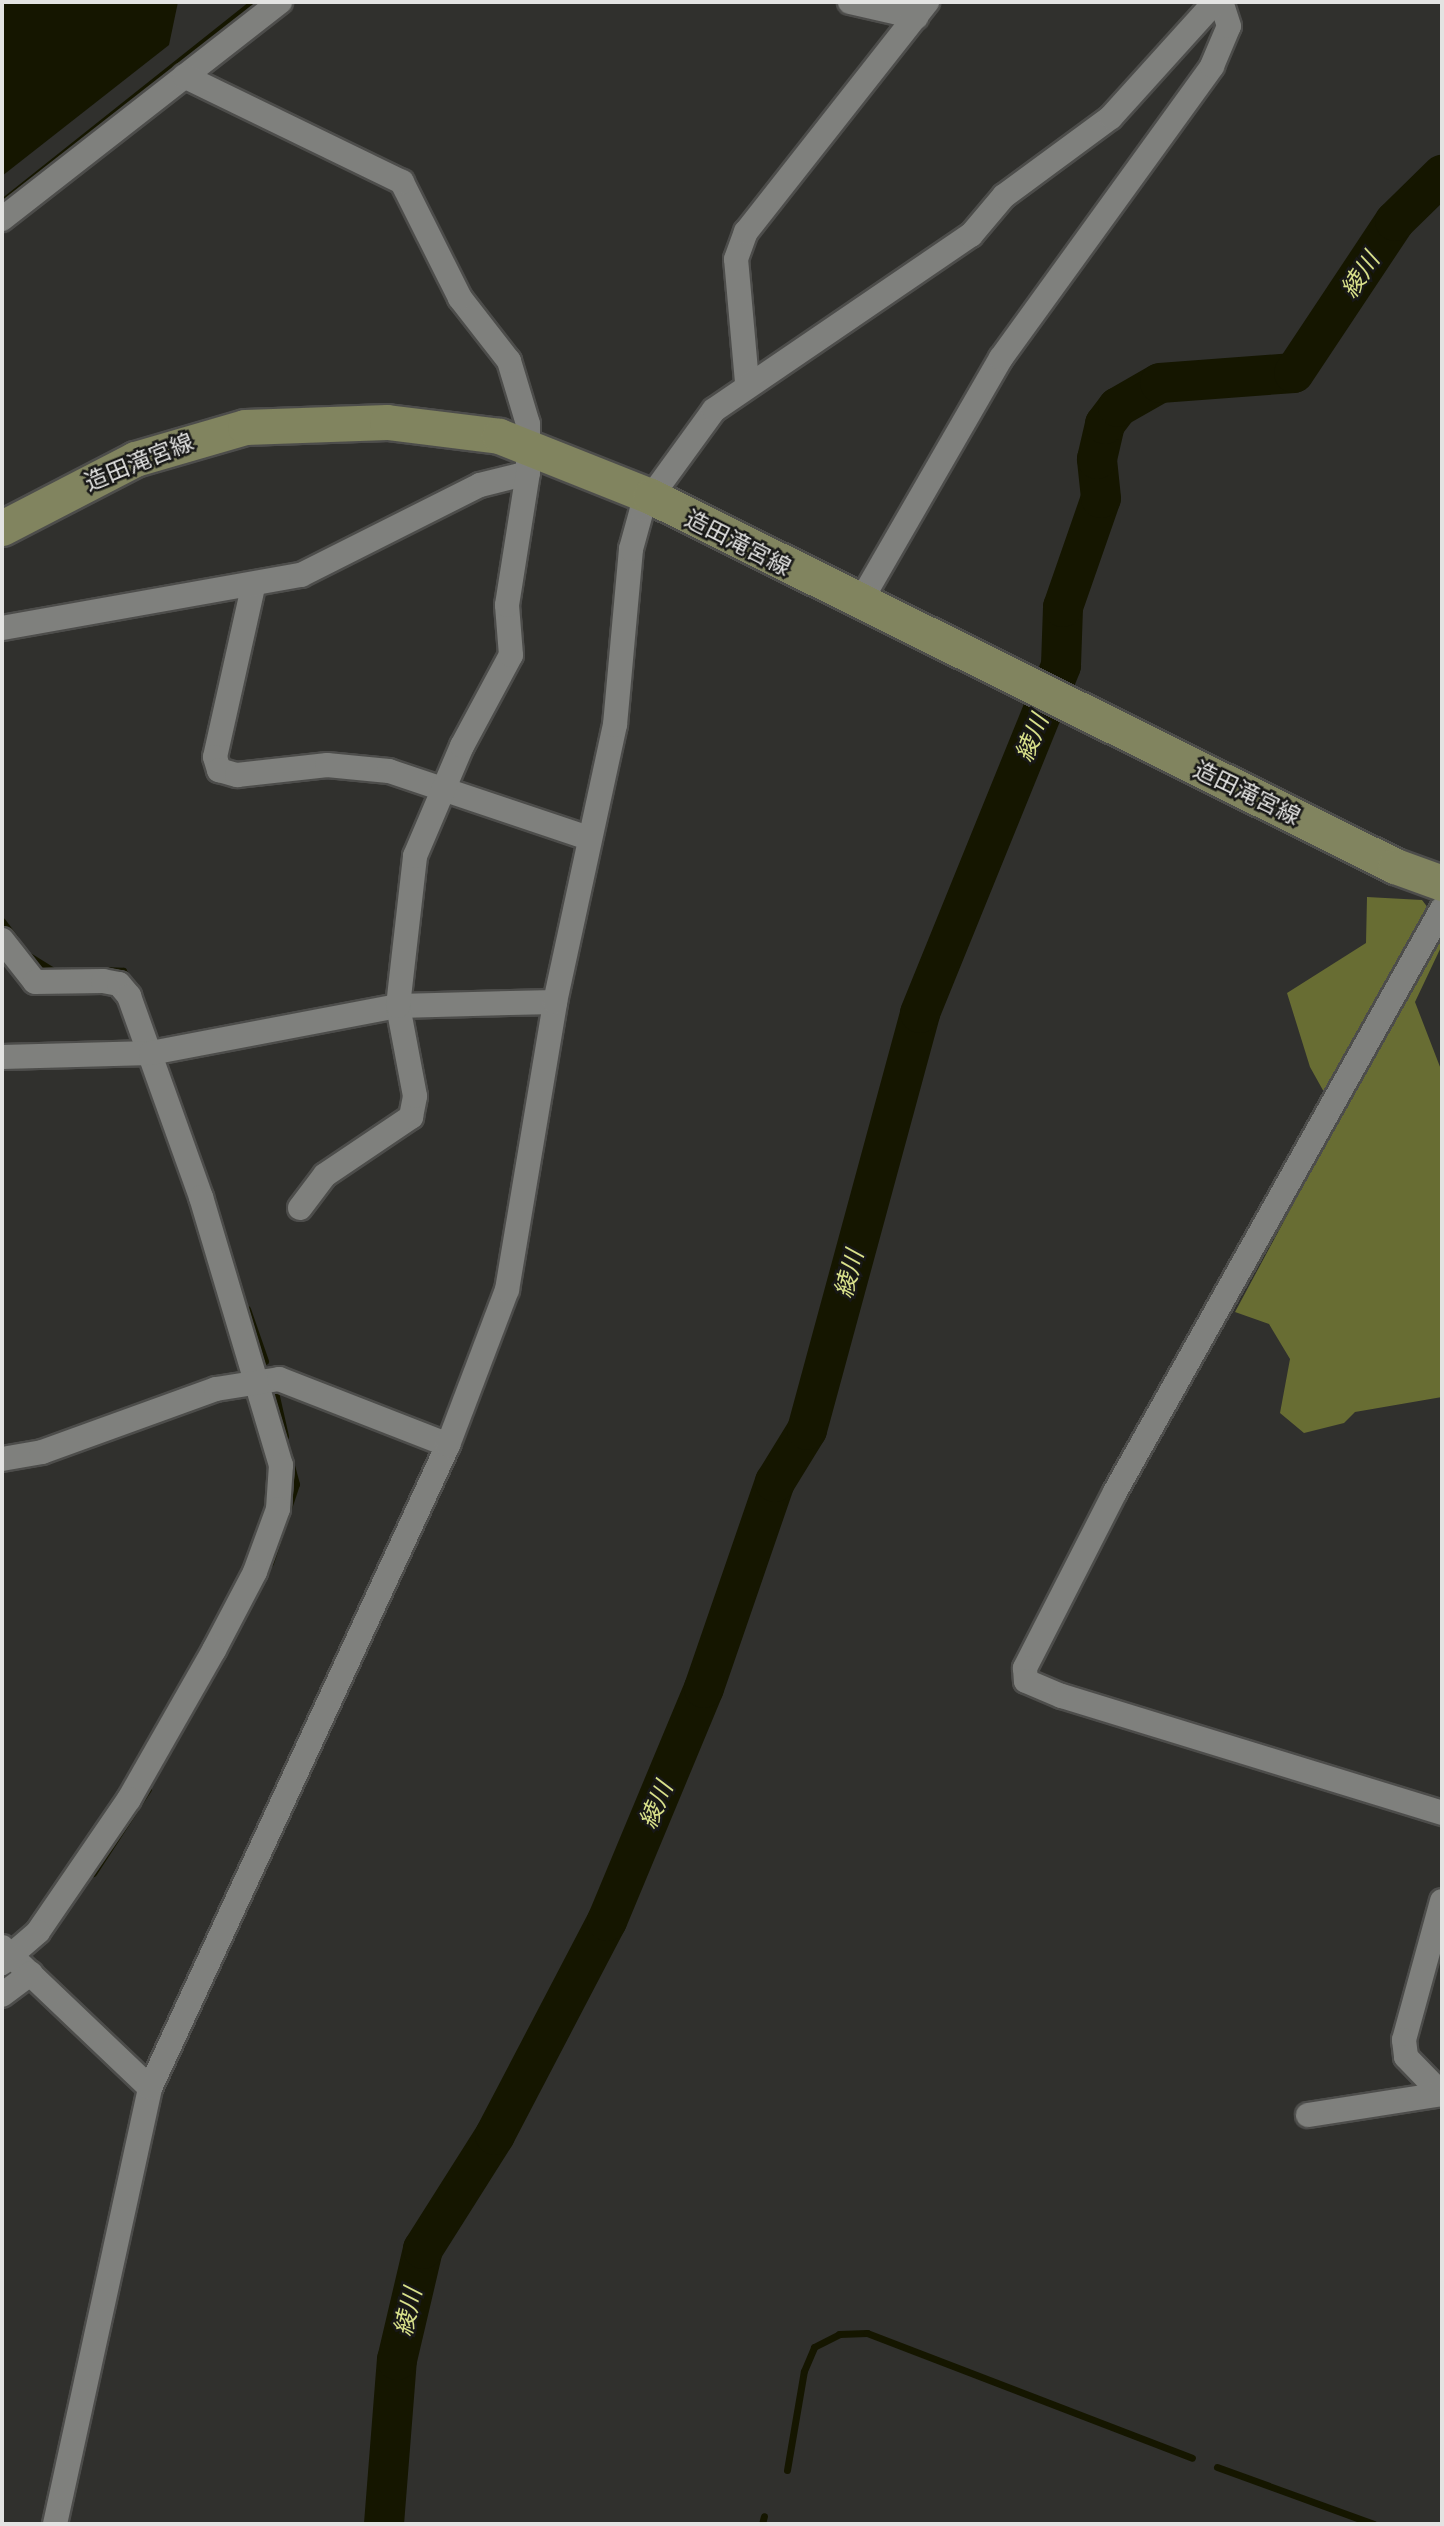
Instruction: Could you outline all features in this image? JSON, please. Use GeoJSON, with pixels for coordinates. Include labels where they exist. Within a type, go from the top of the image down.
{"type":"FeatureCollection","features":[{"type":"Feature","properties":{"kind":"main road","name":"造田滝宮線"},"geometry":{"type":"LineString","coordinates":[[2,528],[135,459],[245,428],[387,422],[458,427],[527,459],[650,496],[1395,866],[1442,883]]}},
{"type":"Feature","properties":{"kind":"street"},"geometry":{"type":"LineString","coordinates":[[2,219],[279,2]]}},
{"type":"Feature","properties":{"kind":"street"},"geometry":{"type":"LineString","coordinates":[[850,2],[921,9]]}},
{"type":"Feature","properties":{"kind":"street"},"geometry":{"type":"LineString","coordinates":[[55,2524],[150,2088],[448,1445],[507,1290],[555,1002],[588,838],[615,725],[631,549],[650,496],[714,410],[747,382],[971,235],[1004,196],[1111,117],[1215,2]]}},
{"type":"Feature","properties":{"kind":"street"},"geometry":{"type":"LineString","coordinates":[[860,602],[1001,358],[1212,66],[1229,26],[1222,2]]}},
{"type":"Feature","properties":{"kind":"street"},"geometry":{"type":"LineString","coordinates":[[747,382],[736,259],[746,232],[921,9]]}},
{"type":"Feature","properties":{"kind":"street"},"geometry":{"type":"LineString","coordinates":[[184,76],[402,182],[460,298],[509,362],[523,395],[527,459],[507,605],[511,654],[415,856],[398,1006],[415,1096],[411,1117],[325,1175],[300,1208]]}},
{"type":"Feature","properties":{"kind":"street"},"geometry":{"type":"LineString","coordinates":[[2,628],[253,587],[301,575],[527,459]]}},
{"type":"Feature","properties":{"kind":"street"},"geometry":{"type":"LineString","coordinates":[[253,587],[215,757],[219,770],[237,775],[327,765],[446,786],[487,806],[588,838]]}},
{"type":"Feature","properties":{"kind":"street"},"geometry":{"type":"LineString","coordinates":[[1442,909],[1115,1492],[1025,1668],[1026,1681],[1062,1696],[1442,1813]]}},
{"type":"Feature","properties":{"kind":"street"},"geometry":{"type":"LineString","coordinates":[[2,940],[36,982],[119,984],[151,1053],[260,1380],[281,1465],[278,1509],[256,1572],[129,1799],[38,1932],[12,1960],[2,1995]]}},
{"type":"Feature","properties":{"kind":"street"},"geometry":{"type":"LineString","coordinates":[[2,1057],[151,1053],[398,1006],[555,1002]]}},
{"type":"Feature","properties":{"kind":"street"},"geometry":{"type":"LineString","coordinates":[[2,1459],[42,1452],[216,1389],[260,1380],[296,1384],[448,1445]]}},
{"type":"Feature","properties":{"kind":"street"},"geometry":{"type":"LineString","coordinates":[[1442,1901],[1404,2040],[1406,2057],[1442,2094]]}},
{"type":"Feature","properties":{"kind":"street"},"geometry":{"type":"LineString","coordinates":[[12,1960],[150,2088]]}},
{"type":"Feature","properties":{"kind":"street"},"geometry":{"type":"LineString","coordinates":[[1308,2115],[1442,2094]]}},
{"type":"Feature","properties":{"kind":"green space"},"geometry":{"type":"Polygon","coordinates":[[[1367,897],[1422,900],[1442,926],[1442,945],[1415,1002],[1442,1072],[1442,1397],[1355,1412],[1344,1423],[1304,1433],[1280,1413],[1290,1359],[1269,1324],[1235,1312],[1339,1119],[1310,1067],[1287,993],[1366,943],[1367,897]]]}},
{"type":"Feature","properties":{"kind":"shaded area"},"geometry":{"type":"Polygon","coordinates":[[[2,2],[178,2],[169,45],[2,176],[2,2]]]}},
{"type":"Feature","properties":{"kind":"waterway"},"geometry":{"type":"LineString","coordinates":[[2,202],[253,2]]}},
{"type":"Feature","properties":{"kind":"waterway","name":"綾川"},"geometry":{"type":"LineString","coordinates":[[384,2524],[397,2360],[423,2249],[495,2135],[607,1921],[704,1688],[775,1482],[807,1430],[920,1013],[1061,665],[1063,607],[1101,498],[1097,459],[1105,424],[1118,407],[1160,383],[1294,373],[1395,221],[1442,175]]}},
{"type":"Feature","properties":{"kind":"waterway"},"geometry":{"type":"LineString","coordinates":[[2,921],[15,938]]}},
{"type":"Feature","properties":{"kind":"waterway"},"geometry":{"type":"LineString","coordinates":[[29,956],[53,971]]}},
{"type":"Feature","properties":{"kind":"waterway"},"geometry":{"type":"LineString","coordinates":[[100,970],[123,971],[130,982]]}},
{"type":"Feature","properties":{"kind":"waterway"},"geometry":{"type":"LineString","coordinates":[[247,1309],[265,1361]]}},
{"type":"Feature","properties":{"kind":"waterway"},"geometry":{"type":"LineString","coordinates":[[276,1396],[285,1436]]}},
{"type":"Feature","properties":{"kind":"waterway"},"geometry":{"type":"LineString","coordinates":[[270,1563],[296,1484],[291,1465]]}},
{"type":"Feature","properties":{"kind":"waterway"},"geometry":{"type":"LineString","coordinates":[[93,1873],[148,1789]]}},
{"type":"Feature","properties":{"kind":"waterway"},"geometry":{"type":"LineString","coordinates":[[2,1978],[12,1973]]}},
{"type":"Feature","properties":{"kind":"waterway"},"geometry":{"type":"LineString","coordinates":[[787,2470],[804,2371],[814,2347],[839,2334],[867,2333],[1192,2458]]}},
{"type":"Feature","properties":{"kind":"waterway"},"geometry":{"type":"LineString","coordinates":[[1217,2467],[1374,2524]]}},
{"type":"Feature","properties":{"kind":"waterway"},"geometry":{"type":"LineString","coordinates":[[762,2524],[764,2516]]}}]}
